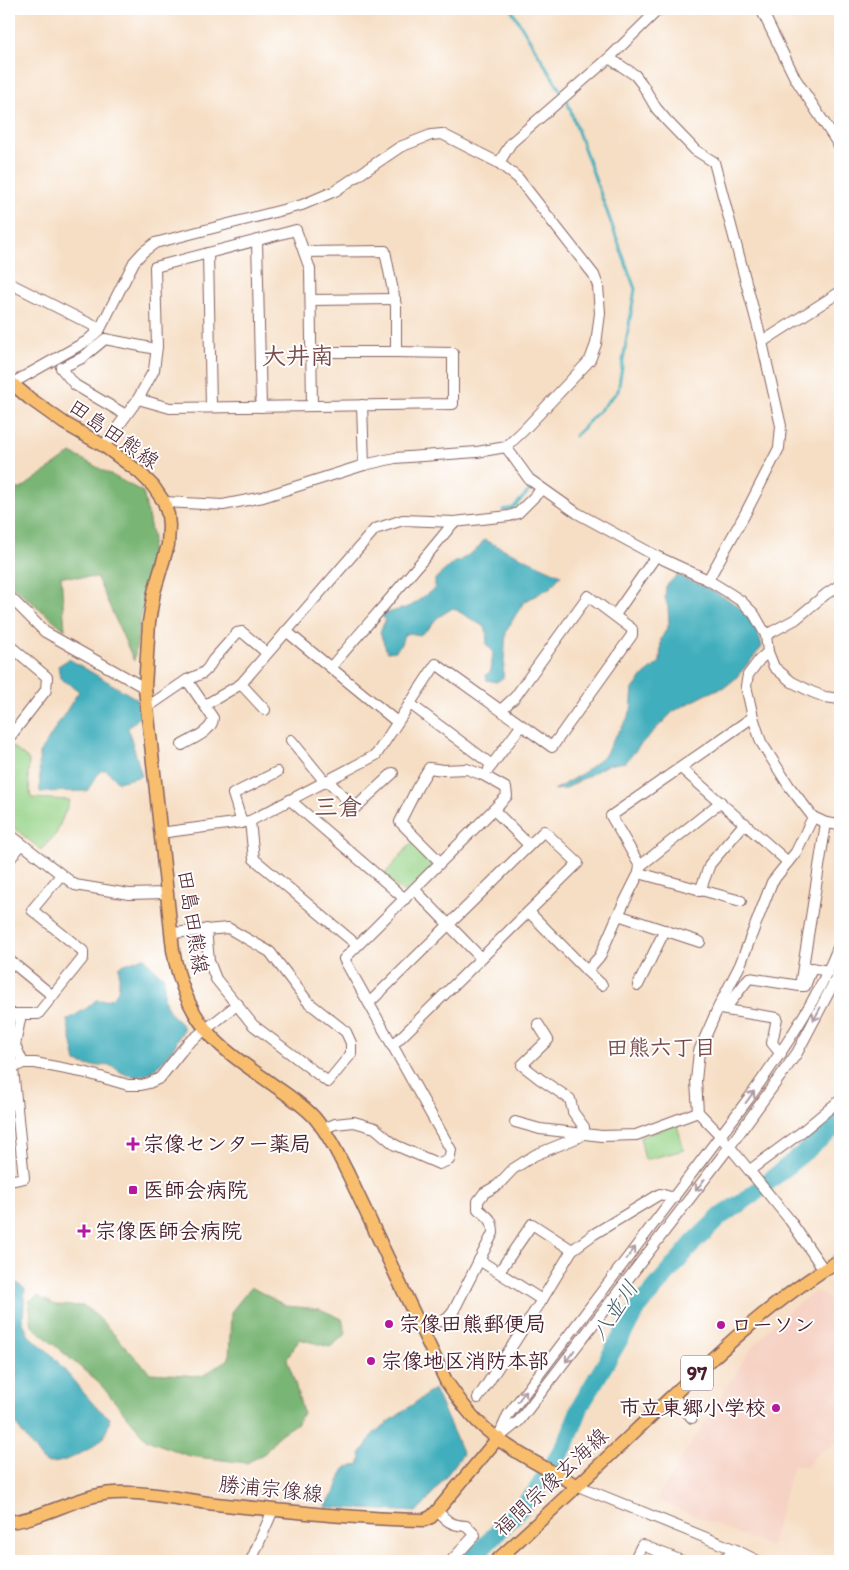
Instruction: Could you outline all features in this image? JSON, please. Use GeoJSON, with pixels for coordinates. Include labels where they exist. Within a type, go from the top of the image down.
{"type":"FeatureCollection","features":[{"type":"Feature","properties":{"kind":"main road","name":"田島田熊線"},"geometry":{"type":"LineString","coordinates":[[10,383],[64,423],[104,446],[139,472],[153,486],[164,502],[168,515],[168,545],[154,592],[148,622],[144,688],[166,893],[176,967],[181,983],[206,1030],[233,1056],[300,1104],[323,1129],[334,1145],[446,1381],[463,1406],[478,1422],[498,1438],[535,1462],[578,1486]]}},
{"type":"Feature","properties":{"kind":"main road","name":"福間宗像玄海線"},"geometry":{"type":"LineString","coordinates":[[496,1561],[510,1555],[578,1486],[672,1396],[766,1311],[840,1260]]}},
{"type":"Feature","properties":{"kind":"main road","name":"勝浦宗像線"},"geometry":{"type":"LineString","coordinates":[[9,1522],[37,1516],[92,1496],[116,1492],[159,1495],[273,1510],[424,1520],[438,1511],[498,1438]]}},
{"type":"Feature","properties":{"kind":"street"},"geometry":{"type":"LineString","coordinates":[[499,162],[511,143],[609,58],[659,9]]}},
{"type":"Feature","properties":{"kind":"street"},"geometry":{"type":"LineString","coordinates":[[761,9],[795,78],[840,147]]}},
{"type":"Feature","properties":{"kind":"street"},"geometry":{"type":"LineString","coordinates":[[609,58],[635,75],[656,108],[667,121],[695,150],[714,162],[762,342],[781,426],[779,448],[746,514],[708,580]]}},
{"type":"Feature","properties":{"kind":"street"},"geometry":{"type":"LineString","coordinates":[[10,383],[87,341],[100,329],[134,262],[155,243],[302,205],[335,191],[400,147],[430,135],[442,134],[499,162],[518,178],[594,275],[598,286],[600,313],[596,344],[590,360],[524,430],[506,446],[477,452],[395,458],[364,465],[263,497],[223,505],[164,502]]}},
{"type":"Feature","properties":{"kind":"street"},"geometry":{"type":"LineString","coordinates":[[104,446],[138,399],[154,370],[156,348],[155,267],[296,230],[310,269],[312,406]]}},
{"type":"Feature","properties":{"kind":"street"},"geometry":{"type":"LineString","coordinates":[[257,240],[260,406]]}},
{"type":"Feature","properties":{"kind":"street"},"geometry":{"type":"LineString","coordinates":[[304,252],[385,251],[395,299],[396,352]]}},
{"type":"Feature","properties":{"kind":"street"},"geometry":{"type":"LineString","coordinates":[[208,253],[211,407]]}},
{"type":"Feature","properties":{"kind":"street"},"geometry":{"type":"LineString","coordinates":[[9,283],[100,329]]}},
{"type":"Feature","properties":{"kind":"street"},"geometry":{"type":"LineString","coordinates":[[762,342],[840,292]]}},
{"type":"Feature","properties":{"kind":"street"},"geometry":{"type":"LineString","coordinates":[[311,300],[395,299]]}},
{"type":"Feature","properties":{"kind":"street"},"geometry":{"type":"LineString","coordinates":[[126,416],[75,384],[61,368],[82,358],[105,339],[156,348]]}},
{"type":"Feature","properties":{"kind":"street"},"geometry":{"type":"LineString","coordinates":[[138,399],[170,408],[453,404],[453,354],[312,352]]}},
{"type":"Feature","properties":{"kind":"street"},"geometry":{"type":"LineString","coordinates":[[362,405],[364,465]]}},
{"type":"Feature","properties":{"kind":"street"},"geometry":{"type":"LineString","coordinates":[[506,446],[529,479],[577,513],[656,556],[708,580],[741,601],[754,614],[766,635],[768,652],[774,667],[792,682],[825,697],[840,699]]}},
{"type":"Feature","properties":{"kind":"street"},"geometry":{"type":"LineString","coordinates":[[205,705],[241,684],[375,529],[403,520],[454,522],[508,516],[518,513],[542,489]]}},
{"type":"Feature","properties":{"kind":"street"},"geometry":{"type":"LineString","coordinates":[[331,667],[454,522]]}},
{"type":"Feature","properties":{"kind":"street"},"geometry":{"type":"LineString","coordinates":[[614,615],[656,556]]}},
{"type":"Feature","properties":{"kind":"street"},"geometry":{"type":"LineString","coordinates":[[766,635],[796,619],[840,585]]}},
{"type":"Feature","properties":{"kind":"street"},"geometry":{"type":"LineString","coordinates":[[9,596],[45,632],[144,688]]}},
{"type":"Feature","properties":{"kind":"street"},"geometry":{"type":"LineString","coordinates":[[160,833],[246,822],[376,755],[436,664],[552,747],[632,635],[632,629],[588,596],[515,697],[501,710]]}},
{"type":"Feature","properties":{"kind":"street"},"geometry":{"type":"LineString","coordinates":[[286,631],[397,722]]}},
{"type":"Feature","properties":{"kind":"street"},"geometry":{"type":"LineString","coordinates":[[146,708],[188,680],[203,673],[237,632],[242,632],[267,653]]}},
{"type":"Feature","properties":{"kind":"street"},"geometry":{"type":"LineString","coordinates":[[9,647],[47,677],[46,690],[9,738]]}},
{"type":"Feature","properties":{"kind":"street"},"geometry":{"type":"LineString","coordinates":[[768,652],[748,675],[746,686],[753,718],[761,742],[789,786],[813,817],[826,823],[840,825]]}},
{"type":"Feature","properties":{"kind":"street"},"geometry":{"type":"LineString","coordinates":[[182,744],[210,727],[213,721],[213,718],[188,680]]}},
{"type":"Feature","properties":{"kind":"street"},"geometry":{"type":"LineString","coordinates":[[241,684],[265,710]]}},
{"type":"Feature","properties":{"kind":"street"},"geometry":{"type":"LineString","coordinates":[[409,703],[492,765]]}},
{"type":"Feature","properties":{"kind":"street"},"geometry":{"type":"LineString","coordinates":[[741,901],[639,870],[611,816],[753,718]]}},
{"type":"Feature","properties":{"kind":"street"},"geometry":{"type":"LineString","coordinates":[[483,775],[521,726]]}},
{"type":"Feature","properties":{"kind":"street"},"geometry":{"type":"LineString","coordinates":[[291,740],[325,782],[355,808],[393,773]]}},
{"type":"Feature","properties":{"kind":"street"},"geometry":{"type":"LineString","coordinates":[[323,1129],[335,1124],[354,1122],[375,1128],[395,1146],[440,1164],[449,1160],[451,1150],[344,959],[508,796],[506,788],[483,775],[467,769],[443,770],[429,768],[400,822],[440,862]]}},
{"type":"Feature","properties":{"kind":"street"},"geometry":{"type":"LineString","coordinates":[[681,768],[788,862]]}},
{"type":"Feature","properties":{"kind":"street"},"geometry":{"type":"LineString","coordinates":[[277,772],[233,794],[246,822],[254,859],[357,946]]}},
{"type":"Feature","properties":{"kind":"street"},"geometry":{"type":"LineString","coordinates":[[290,800],[405,899]]}},
{"type":"Feature","properties":{"kind":"street"},"geometry":{"type":"LineString","coordinates":[[587,971],[600,956],[639,870],[721,802]]}},
{"type":"Feature","properties":{"kind":"street"},"geometry":{"type":"LineString","coordinates":[[494,810],[529,845]]}},
{"type":"Feature","properties":{"kind":"street"},"geometry":{"type":"LineString","coordinates":[[813,817],[796,852],[772,882],[721,1009],[699,1051],[696,1081],[698,1112],[730,1146],[789,1219],[824,1270]]}},
{"type":"Feature","properties":{"kind":"street"},"geometry":{"type":"LineString","coordinates":[[700,890],[710,864],[745,823]]}},
{"type":"Feature","properties":{"kind":"street"},"geometry":{"type":"LineString","coordinates":[[800,986],[826,823]]}},
{"type":"Feature","properties":{"kind":"street"},"geometry":{"type":"LineString","coordinates":[[368,1003],[544,831],[578,863],[392,1046]]}},
{"type":"Feature","properties":{"kind":"street"},"geometry":{"type":"LineString","coordinates":[[9,834],[75,885],[129,894],[166,893]]}},
{"type":"Feature","properties":{"kind":"street"},"geometry":{"type":"LineString","coordinates":[[9,860],[22,844]]}},
{"type":"Feature","properties":{"kind":"street"},"geometry":{"type":"LineString","coordinates":[[9,1014],[38,1014],[84,958],[83,951],[32,910],[61,875]]}},
{"type":"Feature","properties":{"kind":"street"},"geometry":{"type":"LineString","coordinates":[[414,889],[481,958]]}},
{"type":"Feature","properties":{"kind":"street"},"geometry":{"type":"LineString","coordinates":[[529,912],[602,985]]}},
{"type":"Feature","properties":{"kind":"street"},"geometry":{"type":"LineString","coordinates":[[618,915],[700,942]]}},
{"type":"Feature","properties":{"kind":"street"},"geometry":{"type":"LineString","coordinates":[[172,933],[206,929],[228,928],[270,952],[308,1002],[346,1032],[351,1044],[351,1054],[328,1082],[254,1024],[216,979],[209,961],[206,929]]}},
{"type":"Feature","properties":{"kind":"street"},"geometry":{"type":"LineString","coordinates":[[638,985],[665,930]]}},
{"type":"Feature","properties":{"kind":"street"},"geometry":{"type":"LineString","coordinates":[[498,1438],[509,1414],[781,1054],[828,972],[840,943]]}},
{"type":"Feature","properties":{"kind":"street"},"geometry":{"type":"LineString","coordinates":[[9,960],[53,996]]}},
{"type":"Feature","properties":{"kind":"street"},"geometry":{"type":"LineString","coordinates":[[721,1009],[749,978],[805,986],[812,968],[828,972]]}},
{"type":"Feature","properties":{"kind":"street"},"geometry":{"type":"LineString","coordinates":[[498,1438],[519,1422],[730,1146],[798,1053],[840,971]]}},
{"type":"Feature","properties":{"kind":"street"},"geometry":{"type":"LineString","coordinates":[[9,1181],[24,1178],[11,1070],[23,1063],[35,1063],[87,1073],[128,1085],[150,1083],[160,1078],[187,1044],[238,1004]]}},
{"type":"Feature","properties":{"kind":"street"},"geometry":{"type":"LineString","coordinates":[[721,1009],[777,1018],[772,1043],[781,1054]]}},
{"type":"Feature","properties":{"kind":"street"},"geometry":{"type":"LineString","coordinates":[[21,1014],[15,1045],[23,1063]]}},
{"type":"Feature","properties":{"kind":"street"},"geometry":{"type":"LineString","coordinates":[[538,1024],[548,1040],[522,1065],[570,1099],[573,1112],[584,1127],[584,1133]]}},
{"type":"Feature","properties":{"kind":"street"},"geometry":{"type":"LineString","coordinates":[[751,1172],[840,1100]]}},
{"type":"Feature","properties":{"kind":"street"},"geometry":{"type":"LineString","coordinates":[[515,1122],[540,1129],[614,1136],[636,1135],[698,1112]]}},
{"type":"Feature","properties":{"kind":"street"},"geometry":{"type":"LineString","coordinates":[[420,1327],[447,1319],[453,1312],[493,1233],[493,1225],[490,1220],[478,1209],[478,1201],[484,1193],[498,1185],[512,1169],[535,1155],[579,1137],[584,1133]]}},
{"type":"Feature","properties":{"kind":"street"},"geometry":{"type":"LineString","coordinates":[[478,1398],[572,1250],[594,1234],[660,1194],[674,1198]]}},
{"type":"Feature","properties":{"kind":"street"},"geometry":{"type":"LineString","coordinates":[[499,1272],[532,1224],[572,1250]]}},
{"type":"Feature","properties":{"kind":"street"},"geometry":{"type":"LineString","coordinates":[[479,1260],[542,1300]]}},
{"type":"Feature","properties":{"kind":"street"},"geometry":{"type":"LineString","coordinates":[[672,1396],[692,1418]]}},
{"type":"Feature","properties":{"kind":"street"},"geometry":{"type":"LineString","coordinates":[[578,1486],[736,1550],[758,1561]]}},
{"type":"Feature","properties":{"kind":"street"},"geometry":{"type":"LineString","coordinates":[[251,1561],[273,1510]]}},
{"type":"Feature","properties":{"kind":"street"},"geometry":{"type":"LineString","coordinates":[[438,1511],[454,1526],[466,1526],[475,1535],[451,1561]]}},
{"type":"Feature","properties":{"kind":"street"},"geometry":{"type":"LineString","coordinates":[[634,1561],[642,1545],[682,1561]]}},
{"type":"Feature","properties":{"kind":"street"},"geometry":{"type":"LineString","coordinates":[[720,1561],[736,1550]]}},
{"type":"Feature","properties":{"kind":"shaded area","name":"市立東郷小学校"},"geometry":{"type":"Polygon","coordinates":[[[816,1291],[840,1306],[840,1443],[824,1449],[813,1457],[807,1468],[793,1464],[771,1547],[656,1500],[749,1352],[771,1327],[792,1308],[816,1291]]]}},
{"type":"Feature","properties":{"kind":"green space"},"geometry":{"type":"Polygon","coordinates":[[[71,453],[143,492],[153,539],[134,661],[97,578],[61,576],[65,630],[9,583],[9,489],[21,489],[71,453]]]}},
{"type":"Feature","properties":{"kind":"green space"},"geometry":{"type":"Polygon","coordinates":[[[10,745],[29,760],[28,777],[31,798],[70,800],[56,834],[41,850],[9,824],[10,745]]]}},
{"type":"Feature","properties":{"kind":"green space"},"geometry":{"type":"Polygon","coordinates":[[[413,841],[432,861],[433,866],[406,892],[402,892],[384,875],[413,841]]]}},
{"type":"Feature","properties":{"kind":"green space"},"geometry":{"type":"Polygon","coordinates":[[[677,1125],[684,1150],[645,1160],[640,1137],[677,1125]]]}},
{"type":"Feature","properties":{"kind":"green space"},"geometry":{"type":"Polygon","coordinates":[[[251,1287],[286,1306],[320,1309],[342,1319],[346,1334],[330,1347],[299,1339],[287,1359],[303,1413],[297,1423],[279,1435],[265,1453],[247,1463],[189,1456],[147,1440],[100,1384],[32,1326],[29,1301],[38,1296],[55,1305],[84,1306],[98,1317],[150,1373],[202,1376],[229,1359],[231,1312],[251,1287]]]}},
{"type":"Feature","properties":{"kind":"water"},"geometry":{"type":"Polygon","coordinates":[[[484,540],[561,575],[551,587],[524,602],[515,616],[506,632],[503,678],[496,682],[487,680],[486,675],[491,671],[493,651],[487,646],[486,628],[453,608],[437,618],[420,635],[409,633],[404,635],[396,651],[387,652],[380,633],[385,620],[381,615],[411,606],[435,588],[435,579],[453,563],[476,550],[484,540]]]}},
{"type":"Feature","properties":{"kind":"water"},"geometry":{"type":"Polygon","coordinates":[[[677,575],[735,604],[754,624],[762,647],[735,679],[725,687],[674,711],[626,762],[607,765],[565,789],[554,790],[583,773],[605,755],[631,710],[633,689],[644,675],[660,662],[661,639],[669,624],[668,607],[665,597],[666,586],[677,575]]]}},
{"type":"Feature","properties":{"kind":"water"},"geometry":{"type":"Polygon","coordinates":[[[69,659],[137,699],[140,717],[128,728],[142,776],[118,782],[106,770],[100,771],[87,791],[40,792],[39,754],[79,691],[60,678],[58,666],[69,659]]]}},
{"type":"Feature","properties":{"kind":"water"},"geometry":{"type":"Polygon","coordinates":[[[144,957],[164,977],[166,1004],[183,1026],[176,1044],[162,1063],[143,1075],[127,1075],[111,1066],[89,1066],[76,1062],[67,1020],[96,1000],[111,999],[115,996],[119,986],[119,966],[144,957]]]}},
{"type":"Feature","properties":{"kind":"water"},"geometry":{"type":"Polygon","coordinates":[[[9,1277],[25,1289],[23,1322],[29,1336],[49,1352],[95,1406],[110,1418],[106,1433],[101,1440],[89,1449],[64,1461],[49,1463],[43,1461],[9,1415],[9,1277]]]}},
{"type":"Feature","properties":{"kind":"water"},"geometry":{"type":"Polygon","coordinates":[[[434,1389],[463,1454],[423,1506],[416,1512],[325,1507],[336,1490],[346,1467],[359,1465],[360,1454],[375,1432],[434,1389]]]}},
{"type":"Feature","properties":{"kind":"waterway"},"geometry":{"type":"LineString","coordinates":[[511,9],[562,93]]}},
{"type":"Feature","properties":{"kind":"waterway"},"geometry":{"type":"LineString","coordinates":[[567,101],[635,289],[618,391],[575,436]]}},
{"type":"Feature","properties":{"kind":"waterway"},"geometry":{"type":"LineString","coordinates":[[503,510],[513,508],[530,490]]}},
{"type":"Feature","properties":{"kind":"waterway","name":"八並川"},"geometry":{"type":"LineString","coordinates":[[470,1561],[535,1493],[566,1444],[581,1405],[638,1308],[694,1242],[721,1216],[752,1195],[840,1122]]}},
{"type":"Feature","properties":{"kind":"place","name":"宗像センター薬局"},"geometry":{"type":"Point","coordinates":[133,1144]}},
{"type":"Feature","properties":{"kind":"place","name":"医師会病院"},"geometry":{"type":"Point","coordinates":[133,1190]}},
{"type":"Feature","properties":{"kind":"place","name":"宗像医師会病院"},"geometry":{"type":"Point","coordinates":[84,1231]}},
{"type":"Feature","properties":{"kind":"place","name":"宗像田熊郵便局"},"geometry":{"type":"Point","coordinates":[389,1324]}},
{"type":"Feature","properties":{"kind":"place","name":"ローソン"},"geometry":{"type":"Point","coordinates":[721,1325]}},
{"type":"Feature","properties":{"kind":"place","name":"宗像地区消防本部"},"geometry":{"type":"Point","coordinates":[371,1361]}},
{"type":"Feature","properties":{"kind":"place","name":"市立東郷小学校"},"geometry":{"type":"Point","coordinates":[776,1408]}},
{"type":"Feature","properties":{"kind":"district","name":"大井南"},"geometry":{"type":"Point","coordinates":[298,356]}},
{"type":"Feature","properties":{"kind":"district","name":"三倉"},"geometry":{"type":"Point","coordinates":[338,807]}},
{"type":"Feature","properties":{"kind":"district","name":"田熊六丁目"},"geometry":{"type":"Point","coordinates":[661,1047]}}]}
